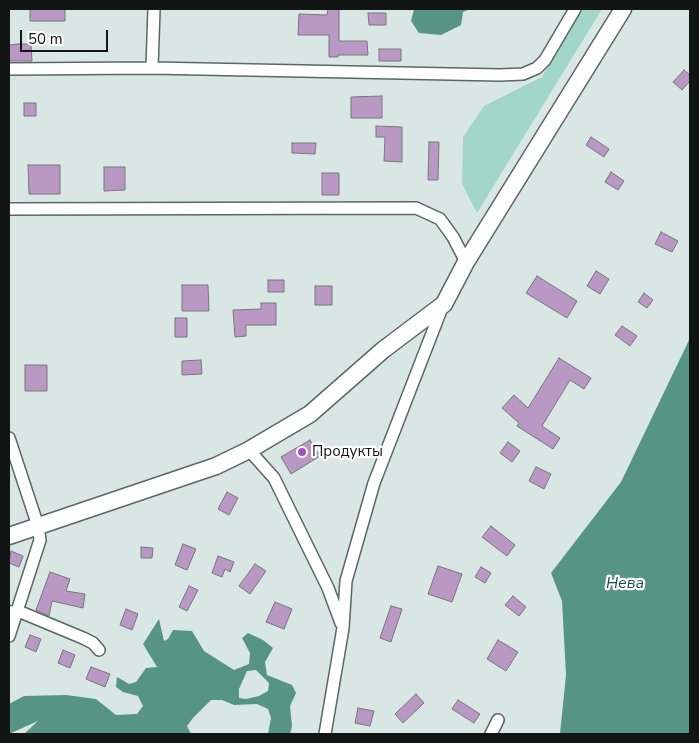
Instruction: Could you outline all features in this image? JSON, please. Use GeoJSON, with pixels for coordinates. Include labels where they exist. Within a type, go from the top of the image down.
{"type":"FeatureCollection","features":[{"type":"Feature","properties":{"kind":"street"},"geometry":{"type":"LineString","coordinates":[[152,68],[154,9]]}},
{"type":"Feature","properties":{"kind":"street"},"geometry":{"type":"LineString","coordinates":[[9,69],[152,68],[523,74],[537,68],[545,60],[575,9]]}},
{"type":"Feature","properties":{"kind":"street"},"geometry":{"type":"LineString","coordinates":[[325,734],[343,628],[346,581],[374,483],[444,304],[466,262],[623,9]]}},
{"type":"Feature","properties":{"kind":"street"},"geometry":{"type":"LineString","coordinates":[[9,209],[416,208],[440,219],[453,237],[466,262]]}},
{"type":"Feature","properties":{"kind":"street"},"geometry":{"type":"LineString","coordinates":[[9,536],[216,466],[249,450],[310,414],[384,350],[444,304]]}},
{"type":"Feature","properties":{"kind":"street"},"geometry":{"type":"LineString","coordinates":[[9,438],[38,526],[40,540],[37,553],[13,611],[9,636]]}},
{"type":"Feature","properties":{"kind":"street"},"geometry":{"type":"LineString","coordinates":[[249,450],[274,478],[328,588],[343,628]]}},
{"type":"Feature","properties":{"kind":"street"},"geometry":{"type":"LineString","coordinates":[[13,611],[88,641],[99,650]]}},
{"type":"Feature","properties":{"kind":"street"},"geometry":{"type":"LineString","coordinates":[[491,734],[498,720]]}},
{"type":"Feature","properties":{"kind":"shaded area"},"geometry":{"type":"Polygon","coordinates":[[[582,9],[602,9],[477,213],[462,184],[463,137],[484,106],[542,77],[582,9]]]}},
{"type":"Feature","properties":{"kind":"water"},"geometry":{"type":"Polygon","coordinates":[[[414,9],[470,9],[463,12],[461,25],[441,35],[419,33],[411,21],[414,9]]]}},
{"type":"Feature","properties":{"kind":"water","name":"Нева"},"geometry":{"type":"Polygon","coordinates":[[[690,338],[690,734],[560,734],[566,675],[562,601],[551,573],[621,482],[690,338]]]}},
{"type":"Feature","properties":{"kind":"water"},"geometry":{"type":"Polygon","coordinates":[[[159,619],[164,641],[168,639],[173,630],[192,631],[204,651],[234,670],[249,664],[250,653],[242,638],[248,633],[263,640],[273,648],[265,662],[267,675],[292,685],[296,693],[290,706],[292,726],[290,734],[268,734],[271,718],[268,709],[257,704],[234,705],[222,700],[211,700],[187,726],[191,734],[24,734],[38,721],[9,734],[9,704],[24,696],[66,695],[96,699],[116,715],[137,714],[143,706],[138,696],[123,692],[116,687],[117,677],[129,684],[136,682],[146,668],[157,667],[143,644],[159,619]],[[256,670],[247,671],[239,689],[239,698],[246,699],[259,696],[268,691],[269,683],[256,670]]]}},
{"type":"Feature","properties":{"kind":"building"},"geometry":{"type":"Polygon","coordinates":[[[30,9],[65,9],[65,21],[30,21],[30,9]]]}},
{"type":"Feature","properties":{"kind":"building"},"geometry":{"type":"Polygon","coordinates":[[[328,9],[339,9],[339,41],[367,41],[368,55],[338,55],[338,57],[329,57],[329,35],[298,35],[299,14],[327,15],[328,9]]]}},
{"type":"Feature","properties":{"kind":"building"},"geometry":{"type":"Polygon","coordinates":[[[368,13],[386,13],[386,25],[369,25],[368,13]]]}},
{"type":"Feature","properties":{"kind":"building"},"geometry":{"type":"Polygon","coordinates":[[[31,44],[32,61],[9,61],[9,45],[31,44]]]}},
{"type":"Feature","properties":{"kind":"building"},"geometry":{"type":"Polygon","coordinates":[[[379,49],[401,49],[401,61],[379,61],[379,49]]]}},
{"type":"Feature","properties":{"kind":"building"},"geometry":{"type":"Polygon","coordinates":[[[684,70],[690,75],[690,81],[682,90],[673,82],[684,70]]]}},
{"type":"Feature","properties":{"kind":"building"},"geometry":{"type":"Polygon","coordinates":[[[382,96],[382,118],[351,118],[351,97],[382,96]]]}},
{"type":"Feature","properties":{"kind":"building"},"geometry":{"type":"Polygon","coordinates":[[[24,103],[36,103],[36,116],[24,116],[24,103]]]}},
{"type":"Feature","properties":{"kind":"building"},"geometry":{"type":"Polygon","coordinates":[[[376,126],[402,127],[402,162],[384,161],[385,137],[376,137],[376,126]]]}},
{"type":"Feature","properties":{"kind":"building"},"geometry":{"type":"Polygon","coordinates":[[[591,137],[609,149],[604,157],[586,145],[591,137]]]}},
{"type":"Feature","properties":{"kind":"building"},"geometry":{"type":"Polygon","coordinates":[[[429,142],[439,142],[438,180],[428,180],[429,142]]]}},
{"type":"Feature","properties":{"kind":"building"},"geometry":{"type":"Polygon","coordinates":[[[292,143],[316,143],[315,154],[292,153],[292,143]]]}},
{"type":"Feature","properties":{"kind":"building"},"geometry":{"type":"Polygon","coordinates":[[[28,165],[60,165],[60,194],[29,194],[28,165]]]}},
{"type":"Feature","properties":{"kind":"building"},"geometry":{"type":"Polygon","coordinates":[[[104,167],[125,167],[125,190],[104,191],[104,167]]]}},
{"type":"Feature","properties":{"kind":"building"},"geometry":{"type":"Polygon","coordinates":[[[611,172],[624,181],[618,190],[605,182],[611,172]]]}},
{"type":"Feature","properties":{"kind":"building"},"geometry":{"type":"Polygon","coordinates":[[[322,173],[339,173],[339,195],[322,195],[322,173]]]}},
{"type":"Feature","properties":{"kind":"building"},"geometry":{"type":"Polygon","coordinates":[[[661,232],[678,241],[672,252],[655,244],[661,232]]]}},
{"type":"Feature","properties":{"kind":"building"},"geometry":{"type":"Polygon","coordinates":[[[596,271],[609,279],[600,294],[587,286],[596,271]]]}},
{"type":"Feature","properties":{"kind":"building"},"geometry":{"type":"Polygon","coordinates":[[[537,276],[577,301],[567,318],[526,293],[537,276]]]}},
{"type":"Feature","properties":{"kind":"building"},"geometry":{"type":"Polygon","coordinates":[[[268,280],[284,280],[284,292],[268,292],[268,280]]]}},
{"type":"Feature","properties":{"kind":"building"},"geometry":{"type":"Polygon","coordinates":[[[182,285],[208,285],[209,311],[182,311],[182,285]]]}},
{"type":"Feature","properties":{"kind":"building"},"geometry":{"type":"Polygon","coordinates":[[[315,286],[332,286],[332,305],[315,305],[315,286]]]}},
{"type":"Feature","properties":{"kind":"building"},"geometry":{"type":"Polygon","coordinates":[[[644,293],[653,300],[647,308],[638,302],[644,293]]]}},
{"type":"Feature","properties":{"kind":"building"},"geometry":{"type":"Polygon","coordinates":[[[261,303],[276,303],[276,325],[246,325],[246,336],[235,337],[233,310],[261,309],[261,303]]]}},
{"type":"Feature","properties":{"kind":"building"},"geometry":{"type":"Polygon","coordinates":[[[175,318],[187,318],[187,337],[175,337],[175,318]]]}},
{"type":"Feature","properties":{"kind":"building"},"geometry":{"type":"Polygon","coordinates":[[[622,326],[637,336],[630,346],[615,335],[622,326]]]}},
{"type":"Feature","properties":{"kind":"building"},"geometry":{"type":"Polygon","coordinates":[[[559,358],[591,378],[584,389],[570,380],[542,426],[560,438],[553,449],[517,426],[519,423],[502,408],[514,395],[528,408],[559,358]]]}},
{"type":"Feature","properties":{"kind":"building"},"geometry":{"type":"Polygon","coordinates":[[[201,360],[202,374],[182,375],[182,361],[201,360]]]}},
{"type":"Feature","properties":{"kind":"building"},"geometry":{"type":"Polygon","coordinates":[[[25,365],[47,365],[47,391],[25,391],[25,365]]]}},
{"type":"Feature","properties":{"kind":"building"},"geometry":{"type":"Polygon","coordinates":[[[310,440],[320,456],[291,474],[281,457],[310,440]]]}},
{"type":"Feature","properties":{"kind":"building"},"geometry":{"type":"Polygon","coordinates":[[[508,442],[520,451],[512,462],[500,453],[508,442]]]}},
{"type":"Feature","properties":{"kind":"building"},"geometry":{"type":"Polygon","coordinates":[[[536,467],[551,474],[544,489],[529,481],[536,467]]]}},
{"type":"Feature","properties":{"kind":"building"},"geometry":{"type":"Polygon","coordinates":[[[227,492],[238,498],[229,515],[218,509],[227,492]]]}},
{"type":"Feature","properties":{"kind":"building"},"geometry":{"type":"Polygon","coordinates":[[[491,526],[515,545],[507,556],[482,537],[491,526]]]}},
{"type":"Feature","properties":{"kind":"building"},"geometry":{"type":"Polygon","coordinates":[[[183,544],[196,549],[187,570],[175,565],[183,544]]]}},
{"type":"Feature","properties":{"kind":"building"},"geometry":{"type":"Polygon","coordinates":[[[141,547],[153,548],[152,558],[141,558],[141,547]]]}},
{"type":"Feature","properties":{"kind":"building"},"geometry":{"type":"Polygon","coordinates":[[[11,551],[23,556],[19,567],[9,563],[11,551]]]}},
{"type":"Feature","properties":{"kind":"building"},"geometry":{"type":"Polygon","coordinates":[[[218,556],[234,562],[230,572],[225,569],[222,577],[212,573],[218,556]]]}},
{"type":"Feature","properties":{"kind":"building"},"geometry":{"type":"Polygon","coordinates":[[[255,564],[266,571],[250,594],[239,586],[255,564]]]}},
{"type":"Feature","properties":{"kind":"building"},"geometry":{"type":"Polygon","coordinates":[[[438,566],[462,574],[452,602],[428,594],[438,566]]]}},
{"type":"Feature","properties":{"kind":"building"},"geometry":{"type":"Polygon","coordinates":[[[481,567],[491,573],[485,583],[475,577],[481,567]]]}},
{"type":"Feature","properties":{"kind":"building"},"geometry":{"type":"Polygon","coordinates":[[[50,572],[70,579],[66,591],[85,594],[83,608],[52,601],[49,616],[36,610],[50,572]]]}},
{"type":"Feature","properties":{"kind":"building"},"geometry":{"type":"Polygon","coordinates":[[[189,586],[198,590],[187,611],[179,607],[189,586]]]}},
{"type":"Feature","properties":{"kind":"building"},"geometry":{"type":"Polygon","coordinates":[[[513,596],[526,607],[519,616],[505,605],[513,596]]]}},
{"type":"Feature","properties":{"kind":"building"},"geometry":{"type":"Polygon","coordinates":[[[275,602],[292,609],[284,629],[266,622],[275,602]]]}},
{"type":"Feature","properties":{"kind":"building"},"geometry":{"type":"Polygon","coordinates":[[[391,606],[402,609],[391,642],[380,638],[391,606]]]}},
{"type":"Feature","properties":{"kind":"building"},"geometry":{"type":"Polygon","coordinates":[[[126,609],[138,614],[132,630],[120,625],[126,609]]]}},
{"type":"Feature","properties":{"kind":"building"},"geometry":{"type":"Polygon","coordinates":[[[30,635],[41,639],[36,652],[25,647],[30,635]]]}},
{"type":"Feature","properties":{"kind":"building"},"geometry":{"type":"Polygon","coordinates":[[[498,640],[518,652],[506,671],[487,659],[498,640]]]}},
{"type":"Feature","properties":{"kind":"building"},"geometry":{"type":"Polygon","coordinates":[[[63,650],[75,655],[70,668],[58,663],[63,650]]]}},
{"type":"Feature","properties":{"kind":"building"},"geometry":{"type":"Polygon","coordinates":[[[91,667],[110,674],[105,687],[86,679],[91,667]]]}},
{"type":"Feature","properties":{"kind":"building"},"geometry":{"type":"Polygon","coordinates":[[[416,694],[424,703],[403,723],[395,714],[416,694]]]}},
{"type":"Feature","properties":{"kind":"building"},"geometry":{"type":"Polygon","coordinates":[[[458,700],[480,714],[474,723],[452,709],[458,700]]]}},
{"type":"Feature","properties":{"kind":"building"},"geometry":{"type":"Polygon","coordinates":[[[358,708],[374,711],[370,726],[355,723],[358,708]]]}},
{"type":"Feature","properties":{"kind":"place","name":"Продукты"},"geometry":{"type":"Point","coordinates":[302,452]}}]}
